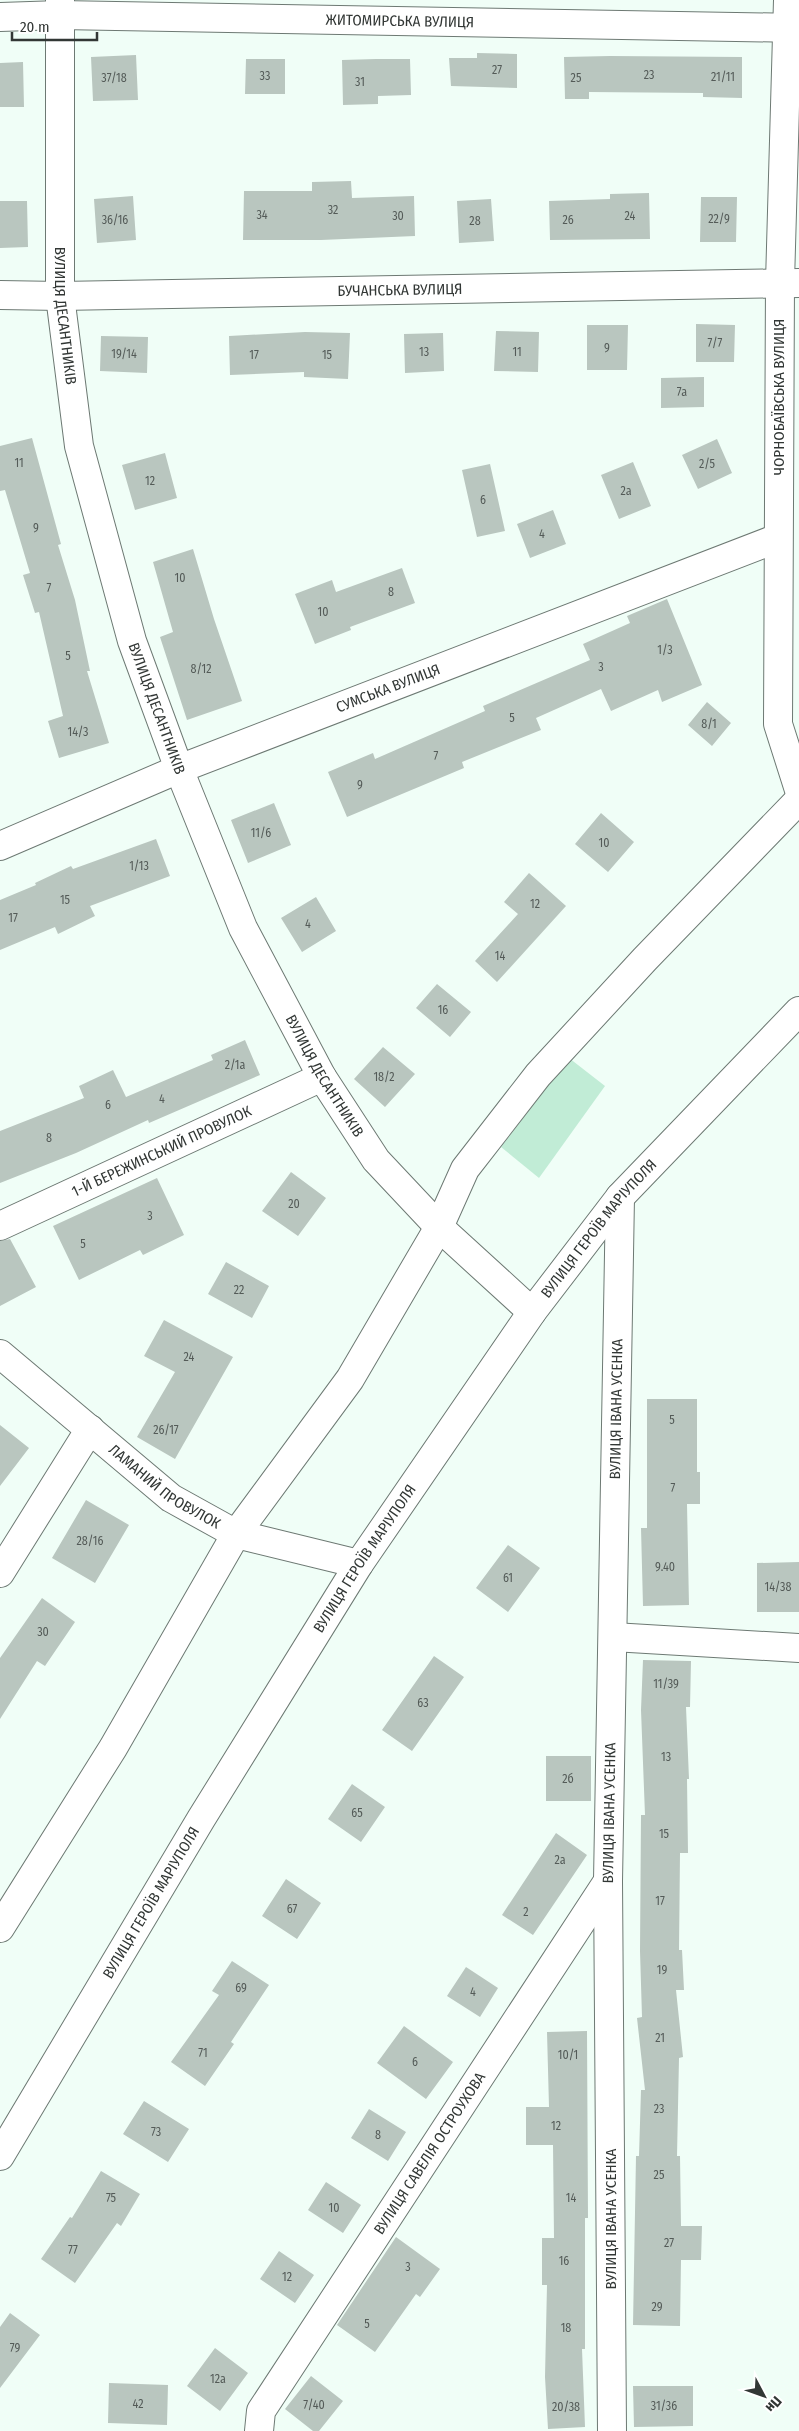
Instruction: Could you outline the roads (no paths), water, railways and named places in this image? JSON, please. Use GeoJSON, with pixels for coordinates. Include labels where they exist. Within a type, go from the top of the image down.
{"type":"FeatureCollection","features":[{"type":"Feature","properties":{"kind":"street","name":"ЧОРНОБАЇВСЬКА ВУЛИЦЯ"},"geometry":{"type":"LineString","coordinates":[[788,0],[794,28],[790,282],[778,538],[778,724],[799,790]]}},
{"type":"Feature","properties":{"kind":"street","name":"ЖИТОМИРСЬКА ВУЛИЦЯ"},"geometry":{"type":"LineString","coordinates":[[0,17],[60,7],[794,28]]}},
{"type":"Feature","properties":{"kind":"street","name":"ВУЛИЦЯ ДЕСАНТНИКІВ"},"geometry":{"type":"LineString","coordinates":[[60,7],[60,296],[79,446],[132,640],[179,770],[243,928],[322,1077],[376,1160],[440,1227],[532,1312]]}},
{"type":"Feature","properties":{"kind":"street","name":"БУЧАНСЬКА ВУЛИЦЯ"},"geometry":{"type":"LineString","coordinates":[[0,295],[60,296],[790,282]]}},
{"type":"Feature","properties":{"kind":"street","name":"СУМСЬКА ВУЛИЦЯ"},"geometry":{"type":"LineString","coordinates":[[0,846],[179,770],[778,538]]}},
{"type":"Feature","properties":{"kind":"street"},"geometry":{"type":"LineString","coordinates":[[0,1928],[113,1748],[236,1534],[350,1379],[440,1227],[464,1169],[538,1074],[645,959],[799,800]]}},
{"type":"Feature","properties":{"kind":"street","name":"ВУЛИЦЯ ГЕРОЇВ МАРІУПОЛЯ"},"geometry":{"type":"LineString","coordinates":[[0,2156],[201,1819],[359,1564],[532,1312],[620,1197],[799,1011]]}},
{"type":"Feature","properties":{"kind":"street","name":"1-Й БЕРЕЖИНСЬКИЙ ПРОВУЛОК"},"geometry":{"type":"LineString","coordinates":[[0,1226],[322,1077]]}},
{"type":"Feature","properties":{"kind":"street","name":"ВУЛИЦЯ ІВАНА УСЕНКА"},"geometry":{"type":"LineString","coordinates":[[612,2431],[608,1881],[620,1197]]}},
{"type":"Feature","properties":{"kind":"street","name":"ЛАМАНИЙ ПРОВУЛОК"},"geometry":{"type":"LineString","coordinates":[[0,1354],[171,1498],[236,1534],[359,1564]]}},
{"type":"Feature","properties":{"kind":"street"},"geometry":{"type":"LineString","coordinates":[[0,1573],[90,1429]]}},
{"type":"Feature","properties":{"kind":"street"},"geometry":{"type":"LineString","coordinates":[[613,1637],[799,1648]]}},
{"type":"Feature","properties":{"kind":"street","name":"ВУЛИЦЯ САВЕЛІЯ ОСТРОУХОВА"},"geometry":{"type":"LineString","coordinates":[[259,2431],[261,2411],[608,1881]]}}]}
